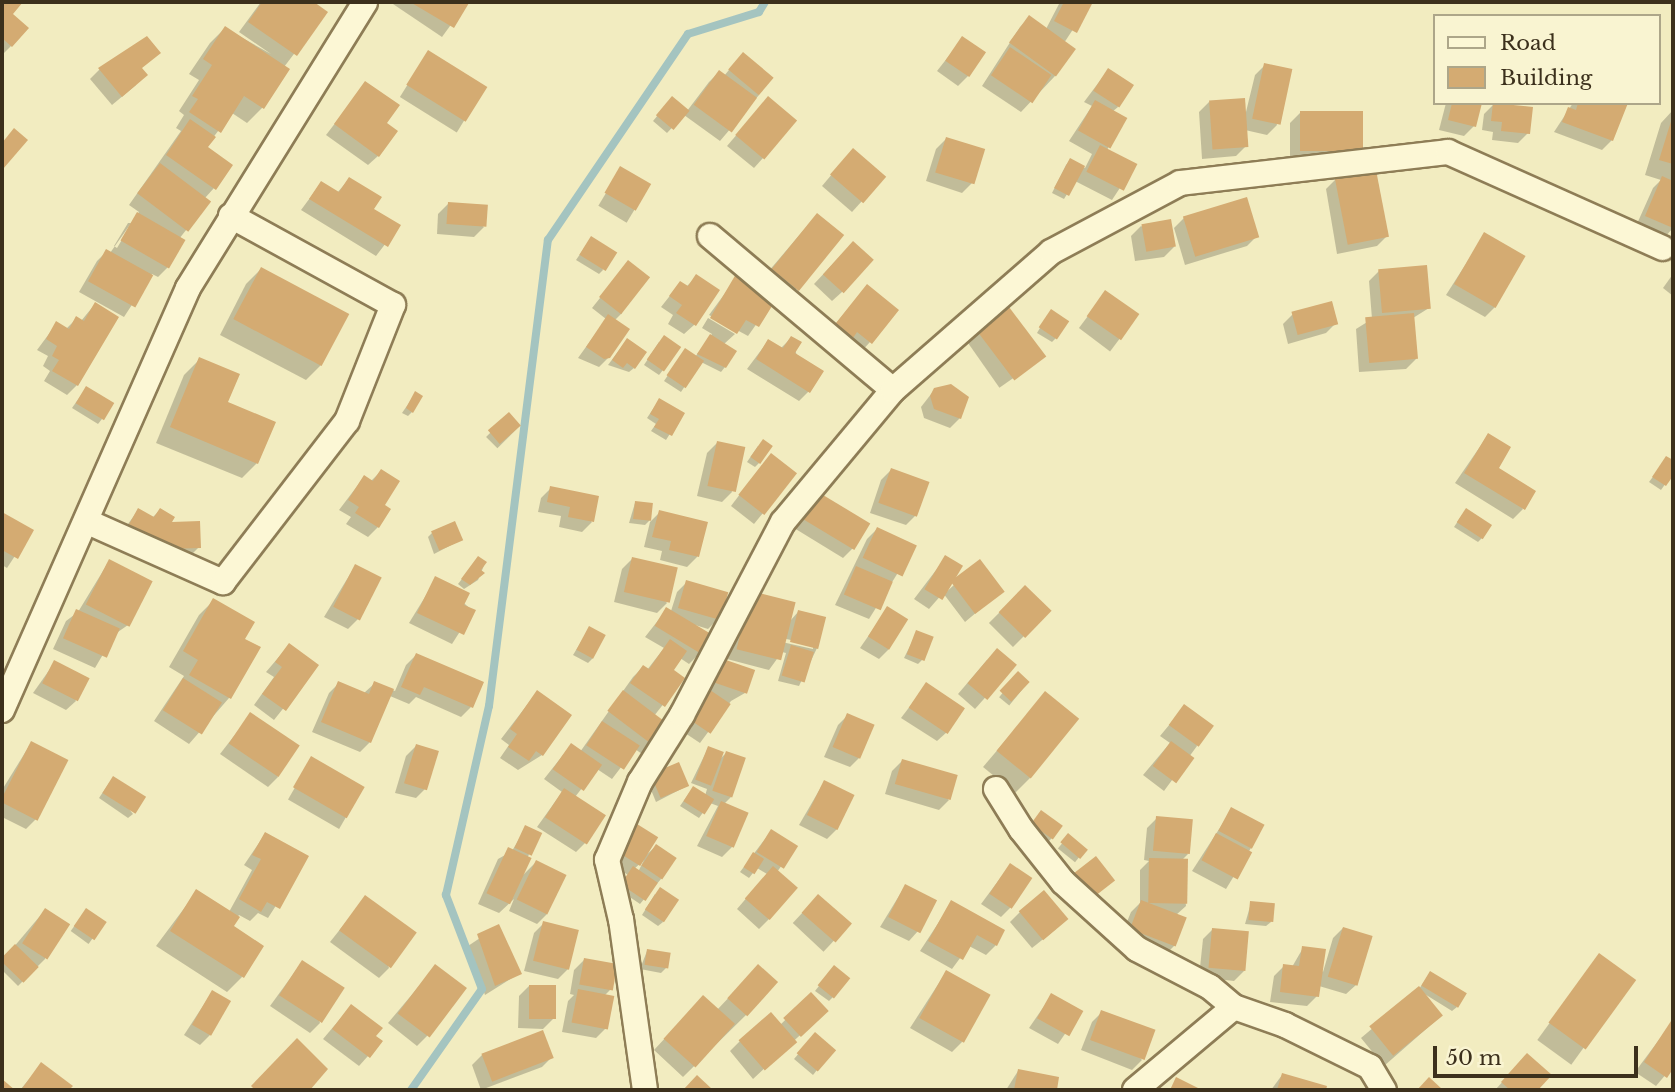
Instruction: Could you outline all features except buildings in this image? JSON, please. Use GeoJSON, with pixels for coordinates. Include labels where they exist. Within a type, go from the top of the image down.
{"type":"FeatureCollection","features":[{"type":"Feature","properties":{"kind":"street"},"geometry":{"type":"LineString","coordinates":[[2,710],[88,522],[188,288],[365,2]]}},
{"type":"Feature","properties":{"kind":"street"},"geometry":{"type":"LineString","coordinates":[[645,1090],[621,920],[607,860],[640,782],[682,715],[783,522],[893,390],[1051,252],[1180,183],[1448,152],[1663,248]]}},
{"type":"Feature","properties":{"kind":"street"},"geometry":{"type":"LineString","coordinates":[[88,522],[223,582],[347,421],[393,305],[231,216]]}},
{"type":"Feature","properties":{"kind":"street"},"geometry":{"type":"LineString","coordinates":[[710,236],[893,390]]}},
{"type":"Feature","properties":{"kind":"street"},"geometry":{"type":"LineString","coordinates":[[996,789],[1021,829],[1073,890],[1137,948],[1210,987],[1234,1007],[1285,1025],[1370,1067],[1384,1090]]}},
{"type":"Feature","properties":{"kind":"street"},"geometry":{"type":"LineString","coordinates":[[1135,1090],[1234,1007]]}},
{"type":"Feature","properties":{"kind":"waterway"},"geometry":{"type":"LineString","coordinates":[[411,1090],[482,989],[446,895],[489,706],[548,240],[688,34],[759,12],[765,2]]}}]}
